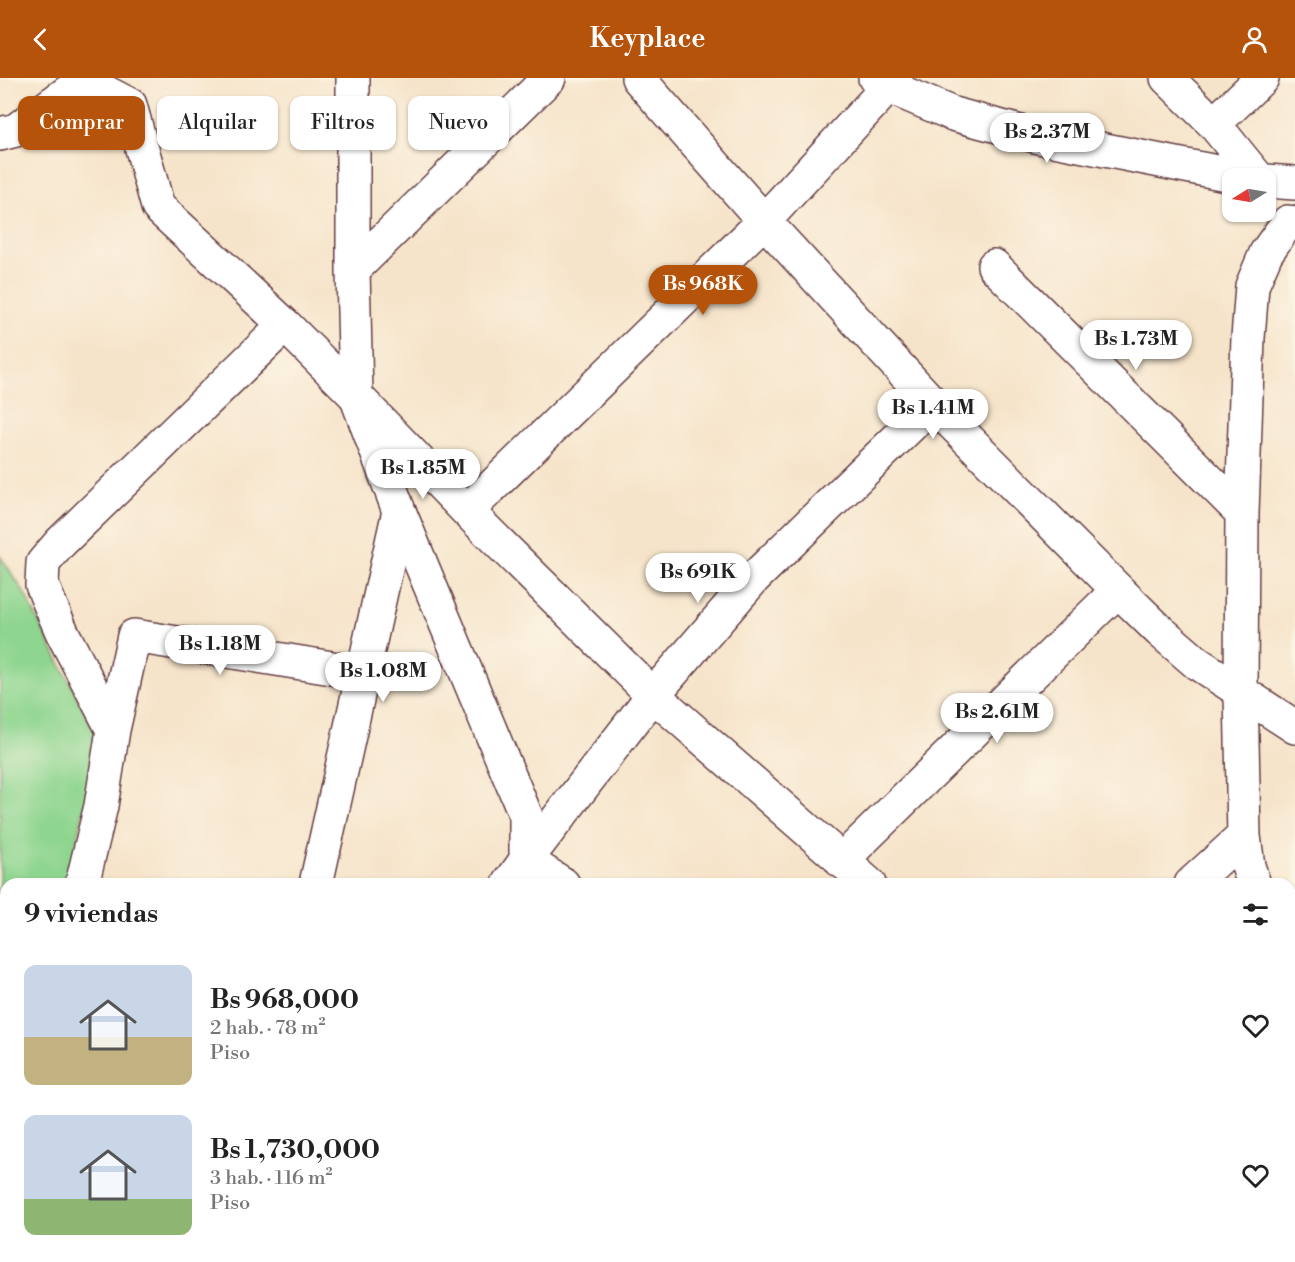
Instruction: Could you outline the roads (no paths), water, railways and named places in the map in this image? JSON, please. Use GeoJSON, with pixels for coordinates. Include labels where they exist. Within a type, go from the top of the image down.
{"type":"FeatureCollection","features":[{"type":"Feature","properties":{"kind":"street"},"geometry":{"type":"LineString","coordinates":[[353,78],[352,270],[356,396],[399,511],[526,816],[518,872]]}},
{"type":"Feature","properties":{"kind":"street"},"geometry":{"type":"LineString","coordinates":[[352,270],[549,78]]}},
{"type":"Feature","properties":{"kind":"street"},"geometry":{"type":"LineString","coordinates":[[638,78],[764,221],[933,404],[1118,590],[1197,663],[1295,727]]}},
{"type":"Feature","properties":{"kind":"street"},"geometry":{"type":"LineString","coordinates":[[1167,78],[1214,124],[1250,168]]}},
{"type":"Feature","properties":{"kind":"street"},"geometry":{"type":"LineString","coordinates":[[1214,124],[1262,78]]}},
{"type":"Feature","properties":{"kind":"street"},"geometry":{"type":"LineString","coordinates":[[467,512],[764,221],[886,81],[953,114],[1039,136],[1222,173]]}},
{"type":"Feature","properties":{"kind":"street"},"geometry":{"type":"LineString","coordinates":[[0,134],[16,130],[68,92],[103,91],[130,105],[158,207],[285,325],[467,512],[653,695],[862,878]]}},
{"type":"Feature","properties":{"kind":"street"},"geometry":{"type":"LineString","coordinates":[[1276,182],[1295,183]]}},
{"type":"Feature","properties":{"kind":"street"},"geometry":{"type":"LineString","coordinates":[[1252,878],[1244,836],[1241,691],[1242,513],[1248,338],[1252,285],[1266,253],[1291,224],[1276,204]]}},
{"type":"Feature","properties":{"kind":"street"},"geometry":{"type":"LineString","coordinates":[[994,266],[1242,513]]}},
{"type":"Feature","properties":{"kind":"street"},"geometry":{"type":"LineString","coordinates":[[113,730],[49,602],[42,585],[43,563],[60,543],[285,325]]}},
{"type":"Feature","properties":{"kind":"street"},"geometry":{"type":"LineString","coordinates":[[518,872],[653,695],[754,578],[933,404]]}},
{"type":"Feature","properties":{"kind":"street"},"geometry":{"type":"LineString","coordinates":[[317,878],[399,511]]}},
{"type":"Feature","properties":{"kind":"street"},"geometry":{"type":"LineString","coordinates":[[841,861],[1118,590]]}},
{"type":"Feature","properties":{"kind":"street"},"geometry":{"type":"LineString","coordinates":[[83,878],[134,636],[363,673]]}},
{"type":"Feature","properties":{"kind":"street"},"geometry":{"type":"LineString","coordinates":[[1198,878],[1244,836]]}},
{"type":"Feature","properties":{"kind":"street"},"geometry":{"type":"LineString","coordinates":[[518,872],[540,878]]}}]}
